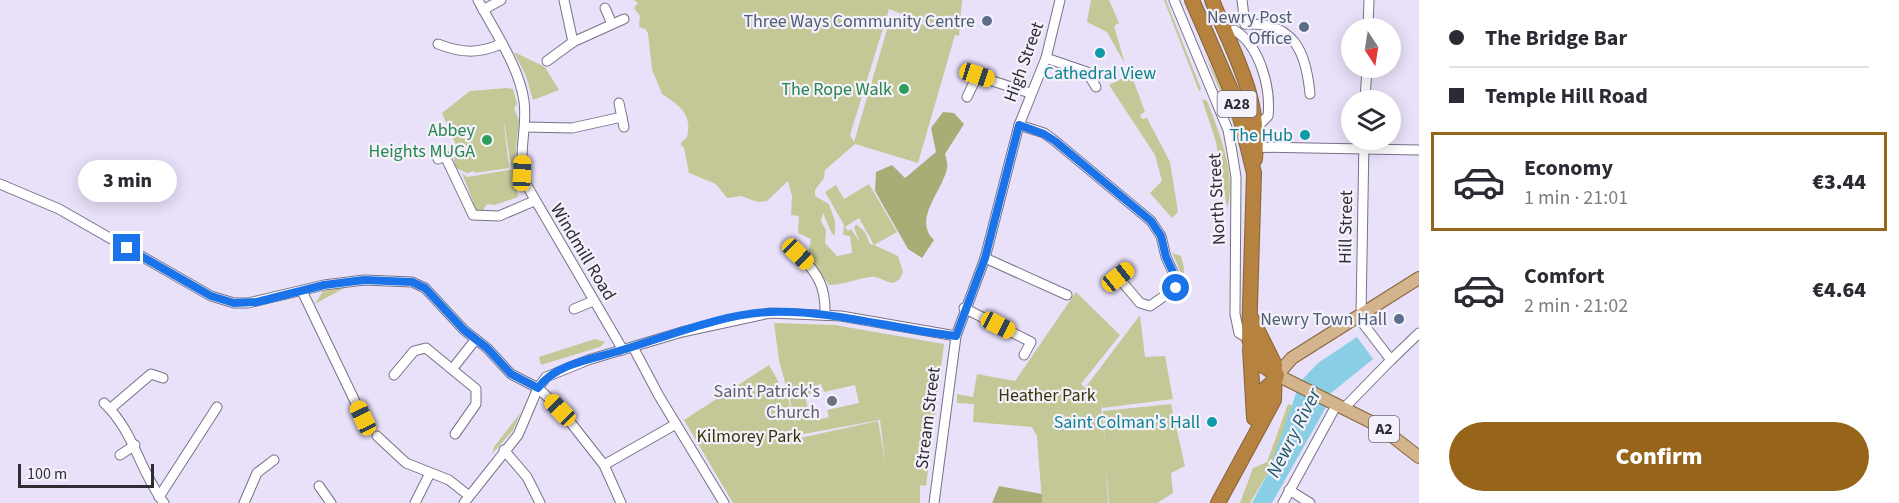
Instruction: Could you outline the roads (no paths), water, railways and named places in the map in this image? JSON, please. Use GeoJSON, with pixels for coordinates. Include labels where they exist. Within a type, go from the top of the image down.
{"type":"FeatureCollection","features":[{"type":"Feature","properties":{"kind":"highway","name":"A28"},"geometry":{"type":"LineString","coordinates":[[1192,0],[1237,104],[1252,147],[1254,173],[1252,317],[1254,418]]}},
{"type":"Feature","properties":{"kind":"highway","name":"A28"},"geometry":{"type":"LineString","coordinates":[[1212,0],[1230,31],[1248,84],[1257,127],[1252,147]]}},
{"type":"Feature","properties":{"kind":"highway","name":"A28"},"geometry":{"type":"LineString","coordinates":[[1218,503],[1274,400],[1275,365],[1253,340]]}},
{"type":"Feature","properties":{"kind":"highway","name":"A28"},"geometry":{"type":"LineString","coordinates":[[1250,442],[1254,418],[1264,390],[1276,377]]}},
{"type":"Feature","properties":{"kind":"main road"},"geometry":{"type":"LineString","coordinates":[[1276,377],[1292,358],[1361,318],[1419,278]]}},
{"type":"Feature","properties":{"kind":"main road","name":"A2"},"geometry":{"type":"LineString","coordinates":[[1276,377],[1337,405],[1398,438],[1419,457]]}},
{"type":"Feature","properties":{"kind":"street","name":"Windmill Road"},"geometry":{"type":"LineString","coordinates":[[478,0],[521,88],[525,126],[522,173],[534,201],[623,350]]}},
{"type":"Feature","properties":{"kind":"street"},"geometry":{"type":"LineString","coordinates":[[483,10],[501,0]]}},
{"type":"Feature","properties":{"kind":"street"},"geometry":{"type":"LineString","coordinates":[[564,0],[573,42]]}},
{"type":"Feature","properties":{"kind":"street","name":"High Street"},"geometry":{"type":"LineString","coordinates":[[956,336],[964,308],[985,258],[1019,125],[1046,58],[1060,0]]}},
{"type":"Feature","properties":{"kind":"street","name":"North Street"},"geometry":{"type":"LineString","coordinates":[[1174,0],[1228,130],[1236,177],[1235,300],[1239,333],[1253,340]]}},
{"type":"Feature","properties":{"kind":"street"},"geometry":{"type":"LineString","coordinates":[[1242,0],[1245,24]]}},
{"type":"Feature","properties":{"kind":"street"},"geometry":{"type":"LineString","coordinates":[[1368,18],[1369,0]]}},
{"type":"Feature","properties":{"kind":"street"},"geometry":{"type":"LineString","coordinates":[[605,8],[612,24]]}},
{"type":"Feature","properties":{"kind":"street"},"geometry":{"type":"LineString","coordinates":[[548,61],[573,42],[624,19]]}},
{"type":"Feature","properties":{"kind":"street"},"geometry":{"type":"LineString","coordinates":[[1208,39],[1245,24],[1273,28],[1297,43],[1308,71],[1310,94]]}},
{"type":"Feature","properties":{"kind":"street"},"geometry":{"type":"LineString","coordinates":[[438,44],[457,52],[477,52],[501,44]]}},
{"type":"Feature","properties":{"kind":"street"},"geometry":{"type":"LineString","coordinates":[[1046,58],[1087,72],[1096,87]]}},
{"type":"Feature","properties":{"kind":"street"},"geometry":{"type":"LineString","coordinates":[[967,97],[977,75],[1030,93]]}},
{"type":"Feature","properties":{"kind":"street"},"geometry":{"type":"LineString","coordinates":[[525,126],[572,128],[623,122],[619,103]]}},
{"type":"Feature","properties":{"kind":"street"},"geometry":{"type":"LineString","coordinates":[[1019,125],[1044,134],[1055,141],[1151,221],[1161,236],[1166,257],[1178,283],[1176,288],[1150,306],[1140,303],[1118,277],[1128,269]]}},
{"type":"Feature","properties":{"kind":"street"},"geometry":{"type":"LineString","coordinates":[[1252,147],[1341,144]]}},
{"type":"Feature","properties":{"kind":"street"},"geometry":{"type":"LineString","coordinates":[[1401,148],[1419,150]]}},
{"type":"Feature","properties":{"kind":"street","name":"Hill Street"},"geometry":{"type":"LineString","coordinates":[[1361,318],[1364,150]]}},
{"type":"Feature","properties":{"kind":"street"},"geometry":{"type":"LineString","coordinates":[[438,159],[445,156],[472,215],[499,216],[534,201]]}},
{"type":"Feature","properties":{"kind":"street"},"geometry":{"type":"LineString","coordinates":[[0,184],[59,209],[218,299],[248,303],[364,280],[412,282],[425,288],[511,374],[538,388],[560,410],[604,465],[621,503]]}},
{"type":"Feature","properties":{"kind":"street"},"geometry":{"type":"LineString","coordinates":[[798,254],[814,269],[823,285],[826,298],[825,315]]}},
{"type":"Feature","properties":{"kind":"street"},"geometry":{"type":"LineString","coordinates":[[985,258],[1067,295]]}},
{"type":"Feature","properties":{"kind":"street"},"geometry":{"type":"LineString","coordinates":[[302,291],[363,418]]}},
{"type":"Feature","properties":{"kind":"street"},"geometry":{"type":"LineString","coordinates":[[574,309],[593,301]]}},
{"type":"Feature","properties":{"kind":"street"},"geometry":{"type":"LineString","coordinates":[[964,308],[1031,342],[1024,355]]}},
{"type":"Feature","properties":{"kind":"street"},"geometry":{"type":"LineString","coordinates":[[377,436],[406,463],[448,480],[466,499],[518,435],[538,388],[546,377],[557,371],[633,347],[753,315],[825,315],[956,336]]}},
{"type":"Feature","properties":{"kind":"street"},"geometry":{"type":"LineString","coordinates":[[1361,318],[1391,360]]}},
{"type":"Feature","properties":{"kind":"street"},"geometry":{"type":"LineString","coordinates":[[1283,503],[1337,405],[1391,360],[1419,333]]}},
{"type":"Feature","properties":{"kind":"street","name":"Stream Street"},"geometry":{"type":"LineString","coordinates":[[934,503],[956,336]]}},
{"type":"Feature","properties":{"kind":"street"},"geometry":{"type":"LineString","coordinates":[[453,368],[476,339]]}},
{"type":"Feature","properties":{"kind":"street"},"geometry":{"type":"LineString","coordinates":[[633,347],[722,501],[711,503]]}},
{"type":"Feature","properties":{"kind":"street"},"geometry":{"type":"LineString","coordinates":[[394,375],[420,348],[426,348],[476,389],[476,404],[455,434]]}},
{"type":"Feature","properties":{"kind":"street"},"geometry":{"type":"LineString","coordinates":[[163,378],[151,374],[107,406],[135,446],[147,479],[161,500],[218,407]]}},
{"type":"Feature","properties":{"kind":"street"},"geometry":{"type":"LineString","coordinates":[[604,465],[676,424]]}},
{"type":"Feature","properties":{"kind":"street"},"geometry":{"type":"LineString","coordinates":[[120,455],[135,446]]}},
{"type":"Feature","properties":{"kind":"street"},"geometry":{"type":"LineString","coordinates":[[504,450],[527,477],[540,503]]}},
{"type":"Feature","properties":{"kind":"street"},"geometry":{"type":"LineString","coordinates":[[244,503],[257,473],[274,460]]}},
{"type":"Feature","properties":{"kind":"street"},"geometry":{"type":"LineString","coordinates":[[415,503],[430,473]]}},
{"type":"Feature","properties":{"kind":"street"},"geometry":{"type":"LineString","coordinates":[[319,486],[331,503]]}},
{"type":"Feature","properties":{"kind":"street"},"geometry":{"type":"LineString","coordinates":[[1289,490],[1310,503]]}},
{"type":"Feature","properties":{"kind":"water","name":"Newry River"},"geometry":{"type":"Polygon","coordinates":[[[1357,337],[1373,359],[1330,394],[1325,409],[1272,503],[1252,503],[1268,473],[1300,382],[1318,363],[1357,337]]]}},
{"type":"Feature","properties":{"kind":"place","name":"Three Ways Community Centre"},"geometry":{"type":"Point","coordinates":[987,21]}},
{"type":"Feature","properties":{"kind":"place","name":"Newry Post Office"},"geometry":{"type":"Point","coordinates":[1304,27]}},
{"type":"Feature","properties":{"kind":"place","name":"Cathedral View"},"geometry":{"type":"Point","coordinates":[1100,53]}},
{"type":"Feature","properties":{"kind":"place","name":"The Rope Walk"},"geometry":{"type":"Point","coordinates":[904,89]}},
{"type":"Feature","properties":{"kind":"place","name":"The Hub"},"geometry":{"type":"Point","coordinates":[1305,135]}},
{"type":"Feature","properties":{"kind":"place","name":"Abbey Heights MUGA"},"geometry":{"type":"Point","coordinates":[487,140]}},
{"type":"Feature","properties":{"kind":"place","name":"Newry Town Hall"},"geometry":{"type":"Point","coordinates":[1399,319]}},
{"type":"Feature","properties":{"kind":"place","name":"Saint Patrick's Church"},"geometry":{"type":"Point","coordinates":[832,401]}},
{"type":"Feature","properties":{"kind":"place","name":"Saint Colman's Hall"},"geometry":{"type":"Point","coordinates":[1212,422]}},
{"type":"Feature","properties":{"kind":"park label","name":"Heather Park"},"geometry":{"type":"Point","coordinates":[1047,395]}},
{"type":"Feature","properties":{"kind":"park label","name":"Kilmorey Park"},"geometry":{"type":"Point","coordinates":[749,436]}}]}
